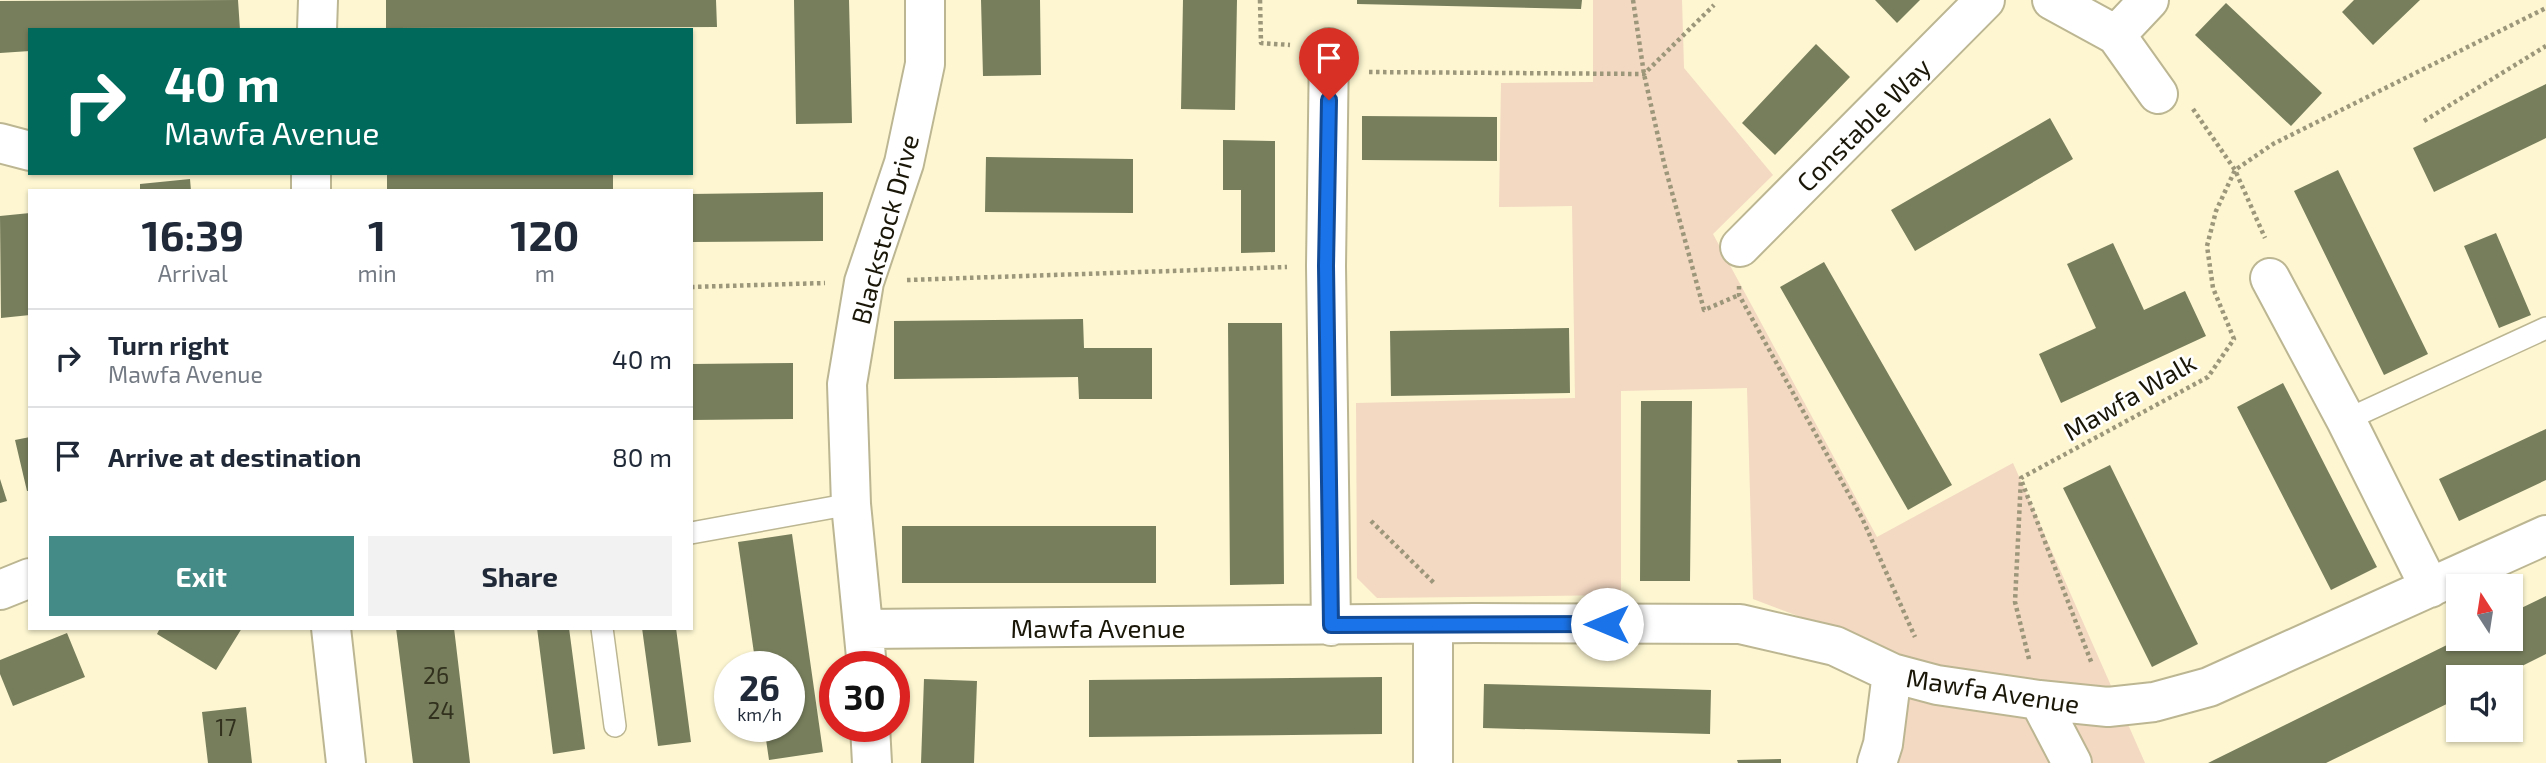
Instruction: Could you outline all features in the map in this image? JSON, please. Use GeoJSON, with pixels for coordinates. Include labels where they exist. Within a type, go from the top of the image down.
{"type":"FeatureCollection","features":[{"type":"Feature","properties":{"kind":"street"},"geometry":{"type":"LineString","coordinates":[[317,28],[318,0]]}},
{"type":"Feature","properties":{"kind":"street","name":"Blackstock Drive"},"geometry":{"type":"LineString","coordinates":[[866,651],[851,504],[847,384],[864,282],[904,163],[925,64],[925,0]]}},
{"type":"Feature","properties":{"kind":"street","name":"Constable Way"},"geometry":{"type":"LineString","coordinates":[[1740,247],[1985,0]]}},
{"type":"Feature","properties":{"kind":"street"},"geometry":{"type":"LineString","coordinates":[[2052,0],[2116,35],[2158,94]]}},
{"type":"Feature","properties":{"kind":"street"},"geometry":{"type":"LineString","coordinates":[[2116,35],[2150,0]]}},
{"type":"Feature","properties":{"kind":"street"},"geometry":{"type":"LineString","coordinates":[[1329,60],[1326,266],[1331,625]]}},
{"type":"Feature","properties":{"kind":"street"},"geometry":{"type":"LineString","coordinates":[[0,143],[28,150]]}},
{"type":"Feature","properties":{"kind":"street"},"geometry":{"type":"LineString","coordinates":[[2270,278],[2346,420],[2430,588]]}},
{"type":"Feature","properties":{"kind":"street","name":"Mawfa Avenue"},"geometry":{"type":"LineString","coordinates":[[865,629],[1475,623],[1740,624],[1835,646],[1892,673],[1937,685],[2039,701],[2108,707],[2154,702],[2209,687],[2546,535]]}},
{"type":"Feature","properties":{"kind":"street"},"geometry":{"type":"LineString","coordinates":[[0,590],[28,579]]}},
{"type":"Feature","properties":{"kind":"street"},"geometry":{"type":"LineString","coordinates":[[1433,624],[1433,763]]}},
{"type":"Feature","properties":{"kind":"street"},"geometry":{"type":"LineString","coordinates":[[331,630],[346,763]]}},
{"type":"Feature","properties":{"kind":"street"},"geometry":{"type":"LineString","coordinates":[[1877,763],[1883,744],[1892,673]]}},
{"type":"Feature","properties":{"kind":"street"},"geometry":{"type":"LineString","coordinates":[[2039,701],[2072,763]]}},
{"type":"Feature","properties":{"kind":"street"},"geometry":{"type":"LineString","coordinates":[[871,742],[872,763]]}},
{"type":"Feature","properties":{"kind":"lane"},"geometry":{"type":"LineString","coordinates":[[2346,420],[2546,328]]}},
{"type":"Feature","properties":{"kind":"lane"},"geometry":{"type":"LineString","coordinates":[[693,533],[851,504]]}},
{"type":"Feature","properties":{"kind":"lane"},"geometry":{"type":"LineString","coordinates":[[602,630],[615,726]]}},
{"type":"Feature","properties":{"kind":"path"},"geometry":{"type":"LineString","coordinates":[[1260,0],[1261,43],[1329,60],[1644,74],[1714,5]]}},
{"type":"Feature","properties":{"kind":"path"},"geometry":{"type":"LineString","coordinates":[[1633,0],[1644,74],[1664,163],[1704,310],[1739,295]]}},
{"type":"Feature","properties":{"kind":"path"},"geometry":{"type":"LineString","coordinates":[[2235,170],[2273,144],[2546,8]]}},
{"type":"Feature","properties":{"kind":"path"},"geometry":{"type":"LineString","coordinates":[[2424,121],[2546,46]]}},
{"type":"Feature","properties":{"kind":"path"},"geometry":{"type":"LineString","coordinates":[[2158,94],[2175,82],[2235,170],[2272,253],[2270,278]]}},
{"type":"Feature","properties":{"kind":"path","name":"Mawfa Walk"},"geometry":{"type":"LineString","coordinates":[[2021,478],[2208,377],[2228,349],[2234,340],[2213,288],[2207,246],[2216,211],[2235,170]]}},
{"type":"Feature","properties":{"kind":"path"},"geometry":{"type":"LineString","coordinates":[[1740,247],[1739,295],[1862,518],[1937,685]]}},
{"type":"Feature","properties":{"kind":"path"},"geometry":{"type":"LineString","coordinates":[[693,287],[1326,266]]}},
{"type":"Feature","properties":{"kind":"path"},"geometry":{"type":"LineString","coordinates":[[2021,478],[2015,603],[2039,701]]}},
{"type":"Feature","properties":{"kind":"path"},"geometry":{"type":"LineString","coordinates":[[2021,478],[2108,707]]}},
{"type":"Feature","properties":{"kind":"path"},"geometry":{"type":"LineString","coordinates":[[1329,480],[1475,623]]}},
{"type":"Feature","properties":{"kind":"shaded area"},"geometry":{"type":"Polygon","coordinates":[[[1593,0],[1682,0],[1684,68],[1773,175],[1713,234],[1877,537],[2013,463],[2145,763],[1886,763],[1905,656],[1753,599],[1747,388],[1621,391],[1621,595],[1377,598],[1357,578],[1356,403],[1575,398],[1572,206],[1499,207],[1501,83],[1593,82],[1593,0]]]}},
{"type":"Feature","properties":{"kind":"building"},"geometry":{"type":"Polygon","coordinates":[[[238,0],[240,28],[28,28],[28,51],[0,53],[0,1],[238,0]]]}},
{"type":"Feature","properties":{"kind":"building"},"geometry":{"type":"Polygon","coordinates":[[[386,0],[716,0],[717,27],[386,28],[386,0]]]}},
{"type":"Feature","properties":{"kind":"building"},"geometry":{"type":"Polygon","coordinates":[[[794,0],[849,0],[852,123],[796,124],[794,0]]]}},
{"type":"Feature","properties":{"kind":"building"},"geometry":{"type":"Polygon","coordinates":[[[981,0],[1040,0],[1041,75],[983,76],[981,0]]]}},
{"type":"Feature","properties":{"kind":"building"},"geometry":{"type":"Polygon","coordinates":[[[1183,0],[1237,0],[1235,110],[1181,109],[1183,0]]]}},
{"type":"Feature","properties":{"kind":"building"},"geometry":{"type":"Polygon","coordinates":[[[1357,0],[1582,0],[1581,9],[1357,4],[1357,0]]]}},
{"type":"Feature","properties":{"kind":"building"},"geometry":{"type":"Polygon","coordinates":[[[1875,0],[1920,0],[1897,23],[1875,0]]]}},
{"type":"Feature","properties":{"kind":"building"},"geometry":{"type":"Polygon","coordinates":[[[2354,0],[2420,0],[2373,45],[2342,12],[2354,0]]]}},
{"type":"Feature","properties":{"kind":"building"},"geometry":{"type":"Polygon","coordinates":[[[2226,3],[2322,93],[2291,126],[2195,35],[2226,3]]]}},
{"type":"Feature","properties":{"kind":"building"},"geometry":{"type":"Polygon","coordinates":[[[1816,44],[1850,77],[1775,155],[1742,123],[1816,44]]]}},
{"type":"Feature","properties":{"kind":"building"},"geometry":{"type":"Polygon","coordinates":[[[2546,84],[2546,138],[2434,192],[2413,148],[2546,84]]]}},
{"type":"Feature","properties":{"kind":"building"},"geometry":{"type":"Polygon","coordinates":[[[1362,116],[1497,117],[1497,161],[1362,160],[1362,116]]]}},
{"type":"Feature","properties":{"kind":"building"},"geometry":{"type":"Polygon","coordinates":[[[2050,118],[2073,159],[1915,251],[1891,210],[2050,118]]]}},
{"type":"Feature","properties":{"kind":"building"},"geometry":{"type":"Polygon","coordinates":[[[1223,140],[1275,141],[1275,252],[1241,253],[1241,190],[1223,190],[1223,140]]]}},
{"type":"Feature","properties":{"kind":"building"},"geometry":{"type":"Polygon","coordinates":[[[986,157],[1133,159],[1133,213],[985,212],[986,157]]]}},
{"type":"Feature","properties":{"kind":"building"},"geometry":{"type":"Polygon","coordinates":[[[2338,170],[2428,354],[2384,375],[2294,191],[2338,170]]]}},
{"type":"Feature","properties":{"kind":"building"},"geometry":{"type":"Polygon","coordinates":[[[387,175],[613,175],[613,189],[387,189],[387,175]]]}},
{"type":"Feature","properties":{"kind":"building"},"geometry":{"type":"Polygon","coordinates":[[[190,179],[191,189],[140,189],[140,184],[190,179]]]}},
{"type":"Feature","properties":{"kind":"building"},"geometry":{"type":"Polygon","coordinates":[[[823,192],[823,241],[693,242],[693,194],[823,192]]]}},
{"type":"Feature","properties":{"kind":"building"},"geometry":{"type":"Polygon","coordinates":[[[28,213],[28,315],[1,318],[0,216],[28,213]]]}},
{"type":"Feature","properties":{"kind":"building"},"geometry":{"type":"Polygon","coordinates":[[[2496,233],[2531,315],[2499,328],[2464,246],[2496,233]]]}},
{"type":"Feature","properties":{"kind":"building"},"geometry":{"type":"Polygon","coordinates":[[[2113,243],[2144,310],[2185,291],[2206,336],[2061,403],[2039,354],[2096,328],[2067,264],[2113,243]]]}},
{"type":"Feature","properties":{"kind":"building"},"geometry":{"type":"Polygon","coordinates":[[[1824,262],[1952,485],[1908,510],[1780,287],[1824,262]]]}},
{"type":"Feature","properties":{"kind":"building"},"geometry":{"type":"Polygon","coordinates":[[[1083,319],[1084,348],[1152,348],[1152,399],[1079,399],[1078,377],[894,379],[894,321],[1083,319]]]}},
{"type":"Feature","properties":{"kind":"building"},"geometry":{"type":"Polygon","coordinates":[[[1228,323],[1282,323],[1284,584],[1230,585],[1228,323]]]}},
{"type":"Feature","properties":{"kind":"building"},"geometry":{"type":"Polygon","coordinates":[[[1569,328],[1570,393],[1391,396],[1390,331],[1569,328]]]}},
{"type":"Feature","properties":{"kind":"building"},"geometry":{"type":"Polygon","coordinates":[[[793,363],[793,419],[693,420],[693,364],[793,363]]]}},
{"type":"Feature","properties":{"kind":"building"},"geometry":{"type":"Polygon","coordinates":[[[2283,383],[2377,567],[2331,590],[2237,407],[2283,383]]]}},
{"type":"Feature","properties":{"kind":"building"},"geometry":{"type":"Polygon","coordinates":[[[1641,401],[1692,401],[1690,581],[1640,581],[1641,401]]]}},
{"type":"Feature","properties":{"kind":"building"},"geometry":{"type":"Polygon","coordinates":[[[2546,429],[2546,480],[2459,521],[2439,479],[2546,429]]]}},
{"type":"Feature","properties":{"kind":"building"},"geometry":{"type":"Polygon","coordinates":[[[28,437],[28,491],[27,491],[15,440],[28,437]]]}},
{"type":"Feature","properties":{"kind":"building"},"geometry":{"type":"Polygon","coordinates":[[[2110,465],[2198,644],[2152,667],[2063,488],[2110,465]]]}},
{"type":"Feature","properties":{"kind":"building"},"geometry":{"type":"Polygon","coordinates":[[[0,479],[7,501],[0,503],[0,479]]]}},
{"type":"Feature","properties":{"kind":"building"},"geometry":{"type":"Polygon","coordinates":[[[902,526],[1156,526],[1156,583],[902,583],[902,526]]]}},
{"type":"Feature","properties":{"kind":"building"},"geometry":{"type":"Polygon","coordinates":[[[792,534],[819,724],[819,742],[822,742],[823,752],[769,760],[766,742],[805,742],[805,651],[754,651],[738,542],[792,534]]]}},
{"type":"Feature","properties":{"kind":"building"},"geometry":{"type":"Polygon","coordinates":[[[2546,596],[2546,654],[2523,666],[2446,665],[2446,704],[2326,763],[2208,763],[2446,645],[2446,651],[2524,651],[2524,607],[2546,596]]]}},
{"type":"Feature","properties":{"kind":"building"},"geometry":{"type":"Polygon","coordinates":[[[159,630],[241,630],[216,670],[157,634],[159,630]]]}},
{"type":"Feature","properties":{"kind":"building"},"geometry":{"type":"Polygon","coordinates":[[[396,630],[454,630],[470,763],[413,763],[396,630]]]}},
{"type":"Feature","properties":{"kind":"building"},"geometry":{"type":"Polygon","coordinates":[[[537,630],[569,630],[585,749],[553,754],[537,630]]]}},
{"type":"Feature","properties":{"kind":"building"},"geometry":{"type":"Polygon","coordinates":[[[642,630],[676,630],[691,742],[658,746],[642,630]]]}},
{"type":"Feature","properties":{"kind":"building"},"geometry":{"type":"Polygon","coordinates":[[[67,633],[85,677],[13,706],[0,674],[0,660],[67,633]]]}},
{"type":"Feature","properties":{"kind":"building"},"geometry":{"type":"Polygon","coordinates":[[[1382,677],[1382,734],[1089,737],[1089,680],[1382,677]]]}},
{"type":"Feature","properties":{"kind":"building"},"geometry":{"type":"Polygon","coordinates":[[[924,679],[977,681],[974,763],[921,763],[924,679]]]}},
{"type":"Feature","properties":{"kind":"building"},"geometry":{"type":"Polygon","coordinates":[[[1484,684],[1711,690],[1710,734],[1483,728],[1484,684]]]}},
{"type":"Feature","properties":{"kind":"building"},"geometry":{"type":"Polygon","coordinates":[[[246,707],[252,763],[208,763],[202,712],[246,707]]]}},
{"type":"Feature","properties":{"kind":"building"},"geometry":{"type":"Polygon","coordinates":[[[1781,759],[1781,763],[1738,763],[1737,760],[1781,759]]]}},
{"type":"Feature","properties":{"kind":"route"},"geometry":{"type":"LineString","coordinates":[[1329,100],[1326,266],[1331,625],[1607,624]]}}]}
